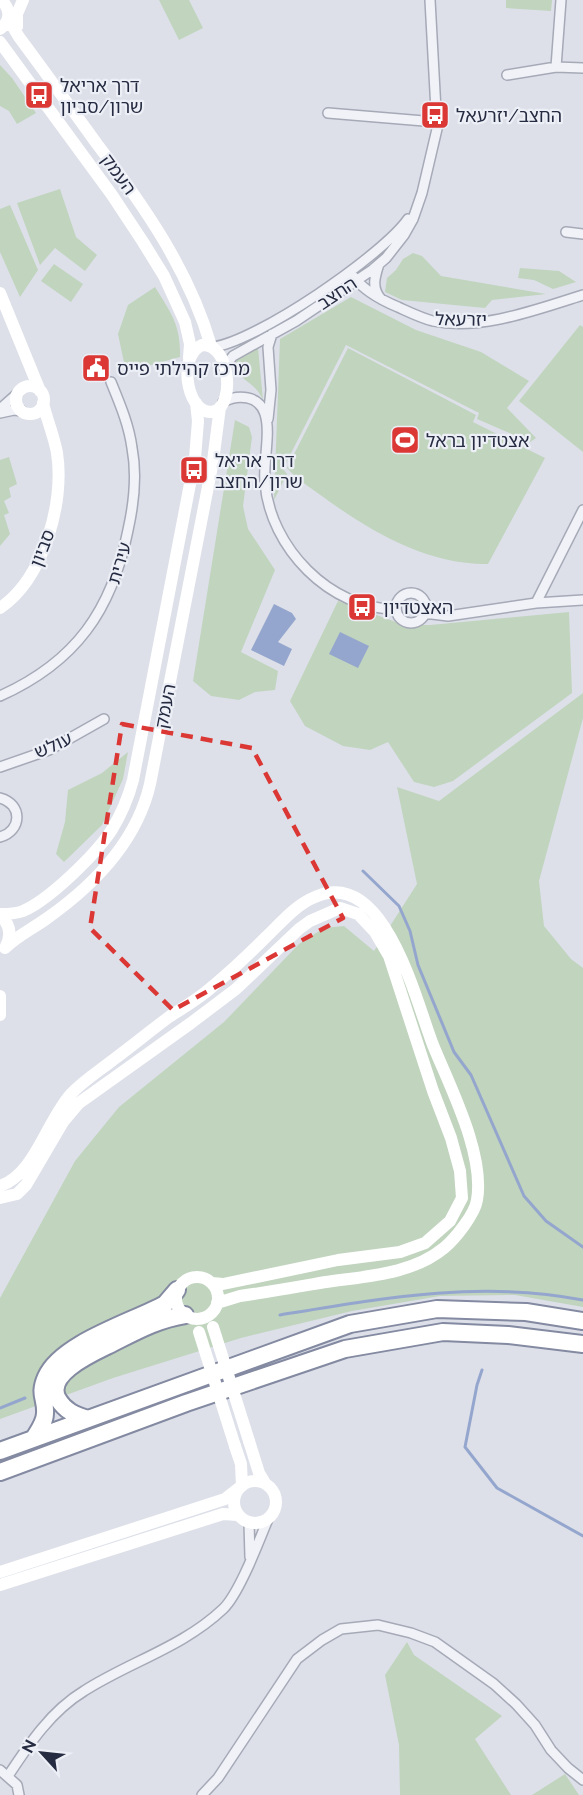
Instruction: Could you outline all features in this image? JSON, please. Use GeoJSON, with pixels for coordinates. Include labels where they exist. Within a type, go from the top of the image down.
{"type":"FeatureCollection","features":[{"type":"Feature","properties":{"kind":"highway"},"geometry":{"type":"LineString","coordinates":[[34,1438],[43,1422],[45,1412],[42,1388],[52,1366],[67,1352],[165,1304],[177,1290]]}},
{"type":"Feature","properties":{"kind":"highway"},"geometry":{"type":"LineString","coordinates":[[0,1451],[350,1324],[437,1309],[526,1312],[583,1321]]}},
{"type":"Feature","properties":{"kind":"highway"},"geometry":{"type":"LineString","coordinates":[[88,1419],[72,1414],[61,1404],[56,1395],[56,1385],[64,1372],[76,1362],[143,1328],[168,1317],[188,1317]]}},
{"type":"Feature","properties":{"kind":"highway"},"geometry":{"type":"LineString","coordinates":[[0,1472],[186,1403],[345,1349],[442,1332],[508,1335],[583,1344]]}},
{"type":"Feature","properties":{"kind":"street","name":"העמק"},"geometry":{"type":"LineString","coordinates":[[0,0],[9,12],[10,22],[19,37],[127,184],[159,232],[193,294],[212,346]]}},
{"type":"Feature","properties":{"kind":"street"},"geometry":{"type":"LineString","coordinates":[[0,29],[6,24],[9,12],[17,0]]}},
{"type":"Feature","properties":{"kind":"street"},"geometry":{"type":"LineString","coordinates":[[19,37],[17,14],[23,0]]}},
{"type":"Feature","properties":{"kind":"street","name":"החצב"},"geometry":{"type":"LineString","coordinates":[[225,371],[233,356],[356,281],[380,263],[404,235],[413,219],[422,193],[437,129],[430,0]]}},
{"type":"Feature","properties":{"kind":"street"},"geometry":{"type":"LineString","coordinates":[[556,67],[561,0]]}},
{"type":"Feature","properties":{"kind":"street","name":"העמק"},"geometry":{"type":"LineString","coordinates":[[0,42],[112,195],[149,250],[185,322],[190,344],[189,358]]}},
{"type":"Feature","properties":{"kind":"street"},"geometry":{"type":"LineString","coordinates":[[0,53],[18,66]]}},
{"type":"Feature","properties":{"kind":"street"},"geometry":{"type":"LineString","coordinates":[[507,75],[556,67],[583,68]]}},
{"type":"Feature","properties":{"kind":"street"},"geometry":{"type":"LineString","coordinates":[[328,113],[436,122]]}},
{"type":"Feature","properties":{"kind":"street","name":"החצב"},"geometry":{"type":"LineString","coordinates":[[212,346],[226,345],[260,328],[349,272],[394,236],[409,217],[422,193]]}},
{"type":"Feature","properties":{"kind":"street"},"geometry":{"type":"LineString","coordinates":[[566,232],[583,234]]}},
{"type":"Feature","properties":{"kind":"street"},"geometry":{"type":"LineString","coordinates":[[380,263],[374,281],[378,295],[383,300]]}},
{"type":"Feature","properties":{"kind":"street","name":"יזרעאל"},"geometry":{"type":"LineString","coordinates":[[349,272],[366,290],[383,300],[434,321],[456,323],[515,316],[583,295]]}},
{"type":"Feature","properties":{"kind":"street","name":"סביון"},"geometry":{"type":"LineString","coordinates":[[0,293],[41,397],[55,444],[58,474],[55,508],[41,555],[24,586],[10,602],[0,608]]}},
{"type":"Feature","properties":{"kind":"street"},"geometry":{"type":"LineString","coordinates":[[0,314],[22,369],[23,380],[16,402],[23,412]]}},
{"type":"Feature","properties":{"kind":"street"},"geometry":{"type":"LineString","coordinates":[[272,334],[267,346],[271,390],[265,484],[268,506],[276,527],[284,543],[315,578],[337,592],[372,607],[396,609]]}},
{"type":"Feature","properties":{"kind":"street"},"geometry":{"type":"LineString","coordinates":[[222,405],[227,385],[220,353],[212,346],[202,345],[196,348],[189,358],[187,374],[189,388],[196,403],[201,408],[216,411],[237,397],[249,398]]}},
{"type":"Feature","properties":{"kind":"street"},"geometry":{"type":"LineString","coordinates":[[225,371],[234,388],[261,405],[265,411],[267,430]]}},
{"type":"Feature","properties":{"kind":"street","name":"עירית"},"geometry":{"type":"LineString","coordinates":[[0,696],[33,679],[76,645],[108,598],[118,574],[130,520],[134,472],[133,449],[127,424],[111,382]]}},
{"type":"Feature","properties":{"kind":"street"},"geometry":{"type":"LineString","coordinates":[[30,386],[41,397],[38,411],[29,414],[14,410],[0,411],[19,391],[30,386]]}},
{"type":"Feature","properties":{"kind":"street","name":"העמק"},"geometry":{"type":"LineString","coordinates":[[0,915],[24,911],[48,894],[102,843],[126,805],[133,780],[195,458],[198,421],[196,403]]}},
{"type":"Feature","properties":{"kind":"street","name":"העמק"},"geometry":{"type":"LineString","coordinates":[[2,952],[19,936],[60,908],[106,866],[126,842],[142,812],[150,784],[222,405]]}},
{"type":"Feature","properties":{"kind":"street","name":"סביון"},"geometry":{"type":"LineString","coordinates":[[23,412],[41,426],[53,453],[58,474]]}},
{"type":"Feature","properties":{"kind":"street"},"geometry":{"type":"LineString","coordinates":[[536,603],[583,510]]}},
{"type":"Feature","properties":{"kind":"street"},"geometry":{"type":"LineString","coordinates":[[416,594],[423,600],[424,613],[419,620],[410,623],[402,620],[396,609],[402,596],[416,594]]}},
{"type":"Feature","properties":{"kind":"street"},"geometry":{"type":"LineString","coordinates":[[424,613],[448,616],[536,603],[583,600]]}},
{"type":"Feature","properties":{"kind":"street","name":"עולש"},"geometry":{"type":"LineString","coordinates":[[0,767],[49,750],[104,719]]}},
{"type":"Feature","properties":{"kind":"street"},"geometry":{"type":"LineString","coordinates":[[0,798],[13,805],[18,818],[14,829],[9,834],[0,837]]}},
{"type":"Feature","properties":{"kind":"street"},"geometry":{"type":"LineString","coordinates":[[4,1183],[21,1173],[58,1110],[82,1083],[167,1018],[212,988],[291,912],[315,896],[334,893],[353,897],[375,914],[396,945],[411,980],[432,1042],[468,1131],[478,1174],[477,1201],[466,1222],[444,1248],[414,1266],[383,1274],[240,1296],[216,1306],[204,1318],[188,1317]]}},
{"type":"Feature","properties":{"kind":"street"},"geometry":{"type":"LineString","coordinates":[[0,1198],[17,1194],[26,1185],[63,1122],[79,1103],[236,988],[299,928],[340,908],[358,914],[375,932],[389,956],[451,1138],[460,1171],[462,1198],[450,1221],[425,1243],[400,1252],[338,1260],[223,1284],[212,1283],[200,1276],[181,1284],[177,1290],[177,1305],[197,1324],[241,1464],[240,1487],[234,1502],[238,1515]]}},
{"type":"Feature","properties":{"kind":"street"},"geometry":{"type":"LineString","coordinates":[[0,915],[8,924],[10,932],[2,952]]}},
{"type":"Feature","properties":{"kind":"street"},"geometry":{"type":"LineString","coordinates":[[0,996],[0,1016]]}},
{"type":"Feature","properties":{"kind":"street"},"geometry":{"type":"LineString","coordinates":[[20,1795],[16,1785],[4,1773],[57,1712],[83,1691],[169,1647],[203,1626],[225,1608],[276,1507],[275,1493],[259,1473],[213,1327],[216,1289],[212,1283]]}},
{"type":"Feature","properties":{"kind":"street"},"geometry":{"type":"LineString","coordinates":[[0,1572],[225,1499],[251,1481],[265,1483]]}},
{"type":"Feature","properties":{"kind":"street"},"geometry":{"type":"LineString","coordinates":[[0,1586],[224,1514],[238,1515],[249,1523],[268,1519]]}},
{"type":"Feature","properties":{"kind":"street"},"geometry":{"type":"LineString","coordinates":[[249,1523],[249,1562]]}},
{"type":"Feature","properties":{"kind":"street"},"geometry":{"type":"LineString","coordinates":[[202,1795],[218,1779],[297,1659],[321,1640],[341,1629],[378,1625],[435,1642],[494,1684],[535,1725],[551,1750],[583,1780]]}},
{"type":"Feature","properties":{"kind":"highlighted area"},"geometry":{"type":"Polygon","coordinates":[[[122,724],[252,748],[343,918],[173,1010],[90,928],[122,724]]]}},
{"type":"Feature","properties":{"kind":"green space"},"geometry":{"type":"Polygon","coordinates":[[[159,0],[189,0],[203,28],[179,40],[159,0]]]}},
{"type":"Feature","properties":{"kind":"green space"},"geometry":{"type":"Polygon","coordinates":[[[506,0],[552,0],[551,11],[506,8],[506,0]]]}},
{"type":"Feature","properties":{"kind":"green space"},"geometry":{"type":"Polygon","coordinates":[[[0,65],[36,113],[17,124],[9,111],[0,106],[0,65]]]}},
{"type":"Feature","properties":{"kind":"green space"},"geometry":{"type":"Polygon","coordinates":[[[60,189],[76,237],[97,255],[85,271],[55,248],[40,265],[17,203],[60,189]]]}},
{"type":"Feature","properties":{"kind":"green space"},"geometry":{"type":"Polygon","coordinates":[[[10,205],[38,270],[20,297],[0,252],[0,209],[10,205]]]}},
{"type":"Feature","properties":{"kind":"green space"},"geometry":{"type":"Polygon","coordinates":[[[413,253],[422,256],[441,276],[546,294],[492,300],[485,308],[402,300],[385,292],[387,278],[403,259],[413,253]]]}},
{"type":"Feature","properties":{"kind":"green space"},"geometry":{"type":"Polygon","coordinates":[[[54,264],[83,284],[71,302],[41,281],[54,264]]]}},
{"type":"Feature","properties":{"kind":"green space"},"geometry":{"type":"Polygon","coordinates":[[[520,268],[559,271],[576,282],[553,289],[534,280],[518,278],[520,268]]]}},
{"type":"Feature","properties":{"kind":"green space"},"geometry":{"type":"Polygon","coordinates":[[[155,287],[177,328],[180,357],[126,372],[118,334],[128,305],[155,287]]]}},
{"type":"Feature","properties":{"kind":"green space"},"geometry":{"type":"Polygon","coordinates":[[[351,297],[416,330],[481,352],[529,381],[507,408],[536,438],[530,442],[477,419],[479,413],[346,345],[283,469],[287,474],[274,500],[280,339],[351,297]]]}},
{"type":"Feature","properties":{"kind":"green space"},"geometry":{"type":"Polygon","coordinates":[[[580,325],[583,327],[583,452],[519,401],[580,325]]]}},
{"type":"Feature","properties":{"kind":"green space"},"geometry":{"type":"Polygon","coordinates":[[[258,348],[263,400],[256,389],[234,367],[237,359],[258,348]]]}},
{"type":"Feature","properties":{"kind":"green space","name":"אצטדיון בראל"},"geometry":{"type":"Polygon","coordinates":[[[348,348],[476,415],[473,422],[545,458],[488,564],[442,559],[399,543],[357,520],[302,482],[287,468],[348,348]]]}},
{"type":"Feature","properties":{"kind":"green space"},"geometry":{"type":"Polygon","coordinates":[[[235,420],[249,427],[252,437],[243,506],[248,529],[275,570],[241,652],[278,671],[275,690],[255,692],[239,700],[211,696],[193,681],[235,420]]]}},
{"type":"Feature","properties":{"kind":"green space"},"geometry":{"type":"Polygon","coordinates":[[[9,457],[17,484],[9,488],[11,497],[4,501],[9,513],[4,515],[10,534],[0,546],[0,460],[9,457]]]}},
{"type":"Feature","properties":{"kind":"green space"},"geometry":{"type":"Polygon","coordinates":[[[338,601],[404,625],[430,625],[569,612],[572,693],[453,781],[434,787],[414,782],[388,742],[370,750],[343,746],[305,726],[290,701],[338,601]]]}},
{"type":"Feature","properties":{"kind":"green space"},"geometry":{"type":"Polygon","coordinates":[[[583,693],[583,718],[539,881],[544,926],[571,959],[583,968],[583,1307],[515,1295],[440,1296],[352,1311],[241,1338],[113,1378],[0,1419],[0,1298],[75,1161],[119,1107],[224,1022],[299,944],[324,928],[344,926],[374,951],[417,884],[397,787],[439,801],[583,693]]]}},
{"type":"Feature","properties":{"kind":"green space"},"geometry":{"type":"Polygon","coordinates":[[[128,752],[123,779],[102,825],[64,862],[56,854],[65,822],[68,790],[102,773],[128,752]]]}},
{"type":"Feature","properties":{"kind":"green space"},"geometry":{"type":"Polygon","coordinates":[[[407,1642],[414,1655],[502,1716],[475,1739],[511,1795],[400,1795],[399,1745],[385,1675],[407,1642]]]}},
{"type":"Feature","properties":{"kind":"green space"},"geometry":{"type":"Polygon","coordinates":[[[565,1774],[579,1795],[532,1795],[565,1774]]]}},
{"type":"Feature","properties":{"kind":"water"},"geometry":{"type":"Polygon","coordinates":[[[274,604],[292,613],[296,619],[278,642],[292,649],[284,666],[251,650],[274,604]]]}},
{"type":"Feature","properties":{"kind":"water"},"geometry":{"type":"Polygon","coordinates":[[[340,632],[369,646],[358,668],[329,654],[340,632]]]}},
{"type":"Feature","properties":{"kind":"waterway"},"geometry":{"type":"LineString","coordinates":[[363,871],[399,906],[410,931],[418,965],[454,1052],[471,1075],[524,1196],[546,1221],[583,1247]]}},
{"type":"Feature","properties":{"kind":"waterway"},"geometry":{"type":"LineString","coordinates":[[280,1315],[394,1298],[469,1291],[545,1294],[583,1300]]}},
{"type":"Feature","properties":{"kind":"waterway"},"geometry":{"type":"LineString","coordinates":[[482,1370],[465,1447],[497,1488],[583,1536]]}},
{"type":"Feature","properties":{"kind":"waterway"},"geometry":{"type":"LineString","coordinates":[[0,1408],[25,1398]]}},
{"type":"Feature","properties":{"kind":"place","name":"דרך אריאל שרון/סביון"},"geometry":{"type":"Point","coordinates":[39,95]}},
{"type":"Feature","properties":{"kind":"place","name":"החצב/יזרעאל"},"geometry":{"type":"Point","coordinates":[435,115]}},
{"type":"Feature","properties":{"kind":"place","name":"מרכז קהילתי פייס"},"geometry":{"type":"Point","coordinates":[96,368]}},
{"type":"Feature","properties":{"kind":"place","name":"אצטדיון בראל"},"geometry":{"type":"Point","coordinates":[405,440]}},
{"type":"Feature","properties":{"kind":"place","name":"דרך אריאל שרון/החצב"},"geometry":{"type":"Point","coordinates":[194,470]}},
{"type":"Feature","properties":{"kind":"place","name":"האצטדיון"},"geometry":{"type":"Point","coordinates":[362,607]}}]}
